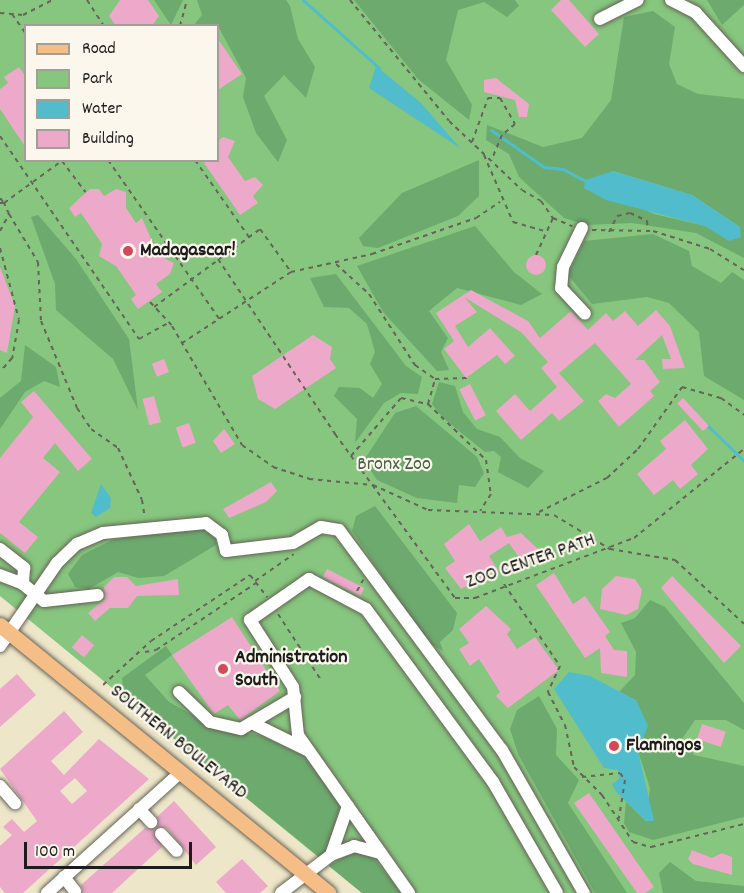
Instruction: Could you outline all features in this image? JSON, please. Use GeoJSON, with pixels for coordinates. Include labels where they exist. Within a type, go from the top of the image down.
{"type":"FeatureCollection","features":[{"type":"Feature","properties":{"kind":"main road","name":"SOUTHERN BOULEVARD"},"geometry":{"type":"LineString","coordinates":[[4,629],[330,893]]}},
{"type":"Feature","properties":{"kind":"street"},"geometry":{"type":"LineString","coordinates":[[600,19],[638,0]]}},
{"type":"Feature","properties":{"kind":"street"},"geometry":{"type":"LineString","coordinates":[[671,0],[696,13],[744,66]]}},
{"type":"Feature","properties":{"kind":"street"},"geometry":{"type":"LineString","coordinates":[[582,228],[563,267],[561,288],[585,314]]}},
{"type":"Feature","properties":{"kind":"street"},"geometry":{"type":"LineString","coordinates":[[0,646],[4,629],[77,544],[103,533],[206,523],[222,536],[226,551],[293,543],[321,527],[339,531],[367,573],[502,750],[584,893]]}},
{"type":"Feature","properties":{"kind":"street"},"geometry":{"type":"LineString","coordinates":[[0,549],[24,568],[23,584]]}},
{"type":"Feature","properties":{"kind":"street"},"geometry":{"type":"LineString","coordinates":[[0,575],[23,584],[45,601],[98,595]]}},
{"type":"Feature","properties":{"kind":"street"},"geometry":{"type":"LineString","coordinates":[[409,893],[298,735],[293,687],[250,620],[309,579],[366,609],[493,782],[557,893]]}},
{"type":"Feature","properties":{"kind":"street"},"geometry":{"type":"LineString","coordinates":[[179,692],[210,722],[241,729],[256,724],[295,697]]}},
{"type":"Feature","properties":{"kind":"street"},"geometry":{"type":"LineString","coordinates":[[256,724],[310,752]]}},
{"type":"Feature","properties":{"kind":"street"},"geometry":{"type":"LineString","coordinates":[[46,893],[181,772]]}},
{"type":"Feature","properties":{"kind":"street"},"geometry":{"type":"LineString","coordinates":[[0,786],[15,803]]}},
{"type":"Feature","properties":{"kind":"street"},"geometry":{"type":"LineString","coordinates":[[331,855],[348,806]]}},
{"type":"Feature","properties":{"kind":"street"},"geometry":{"type":"LineString","coordinates":[[140,809],[151,822]]}},
{"type":"Feature","properties":{"kind":"street"},"geometry":{"type":"LineString","coordinates":[[161,834],[177,851]]}},
{"type":"Feature","properties":{"kind":"street"},"geometry":{"type":"LineString","coordinates":[[281,893],[304,872],[331,855],[354,846],[382,854]]}},
{"type":"Feature","properties":{"kind":"street"},"geometry":{"type":"LineString","coordinates":[[64,878],[75,891]]}},
{"type":"Feature","properties":{"kind":"path"},"geometry":{"type":"LineString","coordinates":[[0,13],[12,14],[39,10],[53,0]]}},
{"type":"Feature","properties":{"kind":"path"},"geometry":{"type":"LineString","coordinates":[[87,0],[103,24]]}},
{"type":"Feature","properties":{"kind":"path"},"geometry":{"type":"LineString","coordinates":[[181,24],[187,0]]}},
{"type":"Feature","properties":{"kind":"path"},"geometry":{"type":"LineString","coordinates":[[350,0],[418,87],[491,161],[541,201],[553,218],[582,228],[609,232],[648,231],[693,242],[744,270]]}},
{"type":"Feature","properties":{"kind":"path"},"geometry":{"type":"LineString","coordinates":[[0,20],[6,14]]}},
{"type":"Feature","properties":{"kind":"path"},"geometry":{"type":"LineString","coordinates":[[12,14],[24,31]]}},
{"type":"Feature","properties":{"kind":"path"},"geometry":{"type":"LineString","coordinates":[[472,142],[488,98],[500,99],[515,124],[502,135],[491,161]]}},
{"type":"Feature","properties":{"kind":"path"},"geometry":{"type":"LineString","coordinates":[[0,136],[139,339],[168,322]]}},
{"type":"Feature","properties":{"kind":"path"},"geometry":{"type":"LineString","coordinates":[[483,153],[500,202],[513,222],[547,232]]}},
{"type":"Feature","properties":{"kind":"path"},"geometry":{"type":"LineString","coordinates":[[2,203],[62,162]]}},
{"type":"Feature","properties":{"kind":"path"},"geometry":{"type":"LineString","coordinates":[[64,162],[84,192]]}},
{"type":"Feature","properties":{"kind":"path"},"geometry":{"type":"LineString","coordinates":[[109,162],[220,320]]}},
{"type":"Feature","properties":{"kind":"path"},"geometry":{"type":"LineString","coordinates":[[196,162],[249,237]]}},
{"type":"Feature","properties":{"kind":"path"},"geometry":{"type":"LineString","coordinates":[[0,198],[39,262],[40,321],[77,408],[91,429],[118,448],[142,500],[146,529]]}},
{"type":"Feature","properties":{"kind":"path"},"geometry":{"type":"LineString","coordinates":[[182,343],[291,272],[336,264],[476,218],[500,202]]}},
{"type":"Feature","properties":{"kind":"path"},"geometry":{"type":"LineString","coordinates":[[0,231],[9,213]]}},
{"type":"Feature","properties":{"kind":"path"},"geometry":{"type":"LineString","coordinates":[[609,232],[617,216],[630,213],[647,221],[648,231]]}},
{"type":"Feature","properties":{"kind":"path"},"geometry":{"type":"LineString","coordinates":[[536,255],[553,218]]}},
{"type":"Feature","properties":{"kind":"path"},"geometry":{"type":"LineString","coordinates":[[154,307],[190,278],[260,229],[291,272]]}},
{"type":"Feature","properties":{"kind":"path"},"geometry":{"type":"LineString","coordinates":[[0,248],[19,320],[12,358],[0,372]]}},
{"type":"Feature","properties":{"kind":"path","name":"ZOO CENTER PATH"},"geometry":{"type":"LineString","coordinates":[[218,259],[351,456],[455,598],[475,598],[504,584],[610,549],[670,514],[744,450]]}},
{"type":"Feature","properties":{"kind":"path"},"geometry":{"type":"LineString","coordinates":[[336,264],[369,294],[415,365],[435,379],[467,378]]}},
{"type":"Feature","properties":{"kind":"path"},"geometry":{"type":"LineString","coordinates":[[150,302],[168,322],[182,343],[242,445],[273,467],[309,479],[373,485],[428,510],[539,512],[607,478],[638,450],[682,387],[721,399],[744,416]]}},
{"type":"Feature","properties":{"kind":"path"},"geometry":{"type":"LineString","coordinates":[[428,404],[435,379]]}},
{"type":"Feature","properties":{"kind":"path"},"geometry":{"type":"LineString","coordinates":[[351,456],[401,398],[428,404],[486,460],[492,494],[479,512]]}},
{"type":"Feature","properties":{"kind":"path"},"geometry":{"type":"LineString","coordinates":[[539,512],[610,549],[675,560],[744,624]]}},
{"type":"Feature","properties":{"kind":"path"},"geometry":{"type":"LineString","coordinates":[[103,685],[145,652],[199,621],[294,555],[293,543]]}},
{"type":"Feature","properties":{"kind":"path"},"geometry":{"type":"LineString","coordinates":[[352,602],[367,573]]}},
{"type":"Feature","properties":{"kind":"path"},"geometry":{"type":"LineString","coordinates":[[145,652],[151,641],[250,575],[272,604],[321,680]]}},
{"type":"Feature","properties":{"kind":"path"},"geometry":{"type":"LineString","coordinates":[[504,584],[560,666],[548,692],[564,725],[570,760],[633,842],[647,848],[744,824]]}},
{"type":"Feature","properties":{"kind":"path"},"geometry":{"type":"LineString","coordinates":[[193,613],[199,621]]}},
{"type":"Feature","properties":{"kind":"path"},"geometry":{"type":"LineString","coordinates":[[582,777],[617,772],[626,780],[618,820]]}},
{"type":"Feature","properties":{"kind":"green space","name":"Bronx Zoo"},"geometry":{"type":"Polygon","coordinates":[[[0,0],[744,0],[744,893],[362,893],[0,596],[0,0]]]}},
{"type":"Feature","properties":{"kind":"green space"},"geometry":{"type":"Polygon","coordinates":[[[154,0],[183,0],[170,24],[154,0]]]}},
{"type":"Feature","properties":{"kind":"green space"},"geometry":{"type":"Polygon","coordinates":[[[197,0],[286,0],[290,6],[298,39],[315,67],[306,98],[284,75],[264,96],[287,140],[278,162],[256,133],[243,97],[246,78],[219,24],[195,24],[202,15],[197,0]]]}},
{"type":"Feature","properties":{"kind":"green space"},"geometry":{"type":"Polygon","coordinates":[[[354,0],[515,0],[519,6],[507,17],[484,2],[458,10],[446,60],[472,105],[469,120],[418,79],[354,0]]]}},
{"type":"Feature","properties":{"kind":"green space"},"geometry":{"type":"Polygon","coordinates":[[[707,0],[744,0],[744,5],[722,25],[707,0]]]}},
{"type":"Feature","properties":{"kind":"green space"},"geometry":{"type":"Polygon","coordinates":[[[653,11],[675,27],[669,64],[677,84],[698,94],[744,99],[744,258],[696,233],[632,223],[587,225],[564,218],[519,177],[509,154],[486,140],[487,125],[543,147],[582,138],[611,100],[624,17],[653,11]],[[613,171],[630,203],[654,214],[705,226],[729,240],[740,227],[692,195],[613,171]]]}},
{"type":"Feature","properties":{"kind":"green space"},"geometry":{"type":"Polygon","coordinates":[[[479,160],[479,196],[458,216],[378,248],[363,246],[359,238],[402,193],[479,160]]]}},
{"type":"Feature","properties":{"kind":"green space"},"geometry":{"type":"Polygon","coordinates":[[[38,215],[76,259],[129,339],[138,410],[113,359],[56,310],[55,284],[31,217],[38,215]]]}},
{"type":"Feature","properties":{"kind":"green space"},"geometry":{"type":"Polygon","coordinates":[[[475,226],[514,272],[542,294],[521,305],[457,288],[429,311],[448,338],[441,352],[449,370],[437,371],[383,312],[357,266],[475,226]]]}},
{"type":"Feature","properties":{"kind":"green space"},"geometry":{"type":"Polygon","coordinates":[[[653,234],[689,251],[692,266],[721,283],[732,272],[744,280],[744,400],[704,376],[699,332],[669,303],[647,297],[592,304],[568,275],[584,241],[653,234]]]}},
{"type":"Feature","properties":{"kind":"green space"},"geometry":{"type":"Polygon","coordinates":[[[336,274],[406,366],[422,377],[418,394],[401,393],[384,403],[355,443],[357,419],[334,396],[339,387],[360,388],[373,398],[382,384],[370,364],[375,352],[367,324],[349,308],[324,307],[310,278],[336,274]]]}},
{"type":"Feature","properties":{"kind":"green space"},"geometry":{"type":"Polygon","coordinates":[[[25,345],[56,367],[60,387],[44,381],[25,392],[0,429],[0,398],[21,381],[25,345]]]}},
{"type":"Feature","properties":{"kind":"green space"},"geometry":{"type":"Polygon","coordinates":[[[439,382],[455,386],[463,412],[477,429],[500,437],[520,458],[544,471],[528,488],[498,472],[501,457],[494,451],[485,452],[442,417],[432,404],[439,382]]]}},
{"type":"Feature","properties":{"kind":"green space"},"geometry":{"type":"Polygon","coordinates":[[[416,406],[477,457],[484,473],[475,487],[459,485],[457,503],[417,498],[377,480],[364,460],[395,413],[416,406]]]}},
{"type":"Feature","properties":{"kind":"green space"},"geometry":{"type":"Polygon","coordinates":[[[375,506],[457,613],[453,630],[440,642],[443,651],[427,642],[352,531],[356,516],[375,506]]]}},
{"type":"Feature","properties":{"kind":"green space"},"geometry":{"type":"Polygon","coordinates":[[[200,527],[216,534],[216,545],[164,576],[138,578],[118,572],[89,589],[75,587],[68,574],[82,555],[112,540],[200,527]]]}},
{"type":"Feature","properties":{"kind":"green space"},"geometry":{"type":"Polygon","coordinates":[[[650,600],[665,607],[744,703],[744,730],[726,720],[695,720],[682,739],[694,755],[744,766],[744,817],[653,840],[629,832],[624,823],[626,802],[646,821],[650,788],[638,751],[641,738],[620,691],[635,675],[636,652],[621,623],[635,618],[650,600]]]}},
{"type":"Feature","properties":{"kind":"green space"},"geometry":{"type":"Polygon","coordinates":[[[166,646],[172,655],[145,675],[169,702],[209,724],[262,736],[309,758],[340,807],[326,853],[319,857],[124,698],[122,678],[166,646]]]}},
{"type":"Feature","properties":{"kind":"green space"},"geometry":{"type":"Polygon","coordinates":[[[539,696],[557,729],[556,755],[579,780],[568,803],[627,893],[595,893],[518,754],[510,729],[517,710],[539,696]]]}},
{"type":"Feature","properties":{"kind":"green space"},"geometry":{"type":"Polygon","coordinates":[[[354,851],[373,857],[401,893],[362,893],[329,866],[354,851]]]}},
{"type":"Feature","properties":{"kind":"green space"},"geometry":{"type":"Polygon","coordinates":[[[670,862],[696,881],[744,886],[744,893],[663,893],[659,873],[670,862]]]}},
{"type":"Feature","properties":{"kind":"water"},"geometry":{"type":"Polygon","coordinates":[[[376,66],[421,103],[460,148],[369,88],[376,66]]]}},
{"type":"Feature","properties":{"kind":"water"},"geometry":{"type":"Polygon","coordinates":[[[613,171],[692,195],[740,227],[741,237],[729,241],[705,226],[606,200],[584,188],[585,180],[613,171]]]}},
{"type":"Feature","properties":{"kind":"water"},"geometry":{"type":"Polygon","coordinates":[[[101,484],[111,498],[110,508],[96,517],[91,513],[101,484]]]}},
{"type":"Feature","properties":{"kind":"water","name":"Flamingos"},"geometry":{"type":"Polygon","coordinates":[[[569,672],[590,676],[636,700],[648,726],[638,751],[654,821],[646,821],[617,793],[612,784],[619,779],[618,770],[604,768],[554,689],[569,672]]]}},
{"type":"Feature","properties":{"kind":"building"},"geometry":{"type":"Polygon","coordinates":[[[120,0],[148,0],[159,16],[153,24],[115,24],[109,16],[120,0]]]}},
{"type":"Feature","properties":{"kind":"building"},"geometry":{"type":"Polygon","coordinates":[[[561,0],[569,0],[599,34],[585,47],[551,10],[561,0]]]}},
{"type":"Feature","properties":{"kind":"building"},"geometry":{"type":"Polygon","coordinates":[[[219,40],[242,74],[219,89],[219,40]]]}},
{"type":"Feature","properties":{"kind":"building"},"geometry":{"type":"Polygon","coordinates":[[[19,67],[24,74],[24,145],[0,109],[0,89],[8,83],[4,77],[19,67]]]}},
{"type":"Feature","properties":{"kind":"building"},"geometry":{"type":"Polygon","coordinates":[[[496,78],[529,104],[527,117],[519,117],[515,100],[484,92],[484,80],[496,78]]]}},
{"type":"Feature","properties":{"kind":"building"},"geometry":{"type":"Polygon","coordinates":[[[223,137],[235,141],[228,157],[245,181],[255,177],[263,185],[253,196],[258,203],[240,215],[203,162],[219,162],[219,140],[223,137]]]}},
{"type":"Feature","properties":{"kind":"building","name":"Madagascar!"},"geometry":{"type":"Polygon","coordinates":[[[90,189],[99,189],[104,196],[116,189],[126,192],[126,208],[136,223],[142,218],[158,255],[174,263],[170,274],[156,284],[162,292],[138,309],[131,299],[136,295],[116,266],[99,256],[102,244],[81,213],[75,217],[69,208],[90,189]]]}},
{"type":"Feature","properties":{"kind":"building"},"geometry":{"type":"Polygon","coordinates":[[[536,255],[543,258],[546,265],[543,272],[536,275],[529,272],[526,265],[529,258],[536,255]]]}},
{"type":"Feature","properties":{"kind":"building"},"geometry":{"type":"Polygon","coordinates":[[[0,267],[15,306],[7,353],[0,350],[0,267]]]}},
{"type":"Feature","properties":{"kind":"building"},"geometry":{"type":"Polygon","coordinates":[[[471,290],[528,321],[540,338],[571,311],[588,330],[606,313],[613,321],[625,311],[638,326],[656,310],[670,326],[685,368],[663,369],[662,359],[671,359],[662,335],[635,360],[644,360],[660,382],[650,391],[654,396],[619,427],[598,401],[606,394],[615,398],[631,384],[595,343],[559,373],[584,401],[559,421],[552,413],[521,440],[496,411],[515,394],[530,411],[557,387],[541,368],[548,362],[521,332],[464,297],[477,312],[455,326],[468,347],[490,328],[515,356],[505,364],[497,355],[466,378],[444,349],[454,341],[436,313],[471,290]]]}},
{"type":"Feature","properties":{"kind":"building"},"geometry":{"type":"Polygon","coordinates":[[[313,335],[332,347],[330,359],[336,368],[275,409],[258,399],[252,376],[313,335]]]}},
{"type":"Feature","properties":{"kind":"building"},"geometry":{"type":"Polygon","coordinates":[[[164,359],[169,372],[157,377],[152,364],[164,359]]]}},
{"type":"Feature","properties":{"kind":"building"},"geometry":{"type":"Polygon","coordinates":[[[470,384],[486,415],[475,421],[459,389],[470,384]]]}},
{"type":"Feature","properties":{"kind":"building"},"geometry":{"type":"Polygon","coordinates":[[[34,391],[92,459],[78,471],[55,443],[43,458],[60,472],[19,522],[38,537],[25,553],[0,533],[0,458],[33,417],[21,402],[34,391]]]}},
{"type":"Feature","properties":{"kind":"building"},"geometry":{"type":"Polygon","coordinates":[[[154,396],[161,422],[149,425],[142,399],[154,396]]]}},
{"type":"Feature","properties":{"kind":"building"},"geometry":{"type":"Polygon","coordinates":[[[683,398],[709,426],[703,431],[677,403],[683,398]]]}},
{"type":"Feature","properties":{"kind":"building"},"geometry":{"type":"Polygon","coordinates":[[[685,420],[708,449],[691,465],[698,474],[680,489],[673,480],[654,495],[637,474],[666,449],[660,441],[685,420]]]}},
{"type":"Feature","properties":{"kind":"building"},"geometry":{"type":"Polygon","coordinates":[[[189,423],[196,443],[183,447],[176,428],[189,423]]]}},
{"type":"Feature","properties":{"kind":"building"},"geometry":{"type":"Polygon","coordinates":[[[224,429],[235,444],[221,453],[213,441],[224,429]]]}},
{"type":"Feature","properties":{"kind":"building"},"geometry":{"type":"Polygon","coordinates":[[[271,482],[277,491],[266,502],[229,518],[223,509],[271,482]]]}},
{"type":"Feature","properties":{"kind":"building"},"geometry":{"type":"Polygon","coordinates":[[[469,524],[480,541],[501,527],[507,537],[521,533],[540,551],[522,562],[509,543],[489,556],[498,570],[461,589],[445,568],[455,561],[444,544],[469,524]]]}},
{"type":"Feature","properties":{"kind":"building"},"geometry":{"type":"Polygon","coordinates":[[[327,569],[364,588],[360,596],[323,577],[327,569]]]}},
{"type":"Feature","properties":{"kind":"building"},"geometry":{"type":"Polygon","coordinates":[[[554,573],[573,604],[585,596],[610,632],[605,636],[614,650],[627,651],[627,677],[601,673],[600,648],[585,658],[536,585],[554,573]]]}},
{"type":"Feature","properties":{"kind":"building"},"geometry":{"type":"Polygon","coordinates":[[[616,576],[635,579],[642,590],[638,609],[626,615],[600,609],[602,589],[616,576]]]}},
{"type":"Feature","properties":{"kind":"building"},"geometry":{"type":"Polygon","coordinates":[[[672,576],[741,646],[724,663],[661,588],[672,576]]]}},
{"type":"Feature","properties":{"kind":"building"},"geometry":{"type":"Polygon","coordinates":[[[114,577],[127,577],[136,586],[178,579],[179,595],[137,596],[128,608],[110,608],[95,621],[88,613],[105,599],[104,587],[114,577]]]}},
{"type":"Feature","properties":{"kind":"building"},"geometry":{"type":"Polygon","coordinates":[[[486,606],[511,629],[507,634],[517,649],[535,637],[559,670],[508,708],[496,696],[500,692],[479,659],[470,666],[459,649],[469,643],[459,629],[486,606]]]}},
{"type":"Feature","properties":{"kind":"building","name":"Administration South"},"geometry":{"type":"Polygon","coordinates":[[[232,617],[280,691],[240,720],[228,705],[214,714],[172,655],[232,617]]]}},
{"type":"Feature","properties":{"kind":"building"},"geometry":{"type":"Polygon","coordinates":[[[82,635],[94,645],[84,658],[72,647],[82,635]]]}},
{"type":"Feature","properties":{"kind":"building"},"geometry":{"type":"Polygon","coordinates":[[[17,674],[36,695],[0,727],[0,689],[17,674]]]}},
{"type":"Feature","properties":{"kind":"building"},"geometry":{"type":"Polygon","coordinates":[[[64,711],[83,732],[51,761],[64,775],[99,739],[149,779],[23,893],[5,893],[0,887],[0,846],[12,835],[3,827],[12,819],[24,832],[37,821],[0,769],[64,711]],[[75,778],[60,791],[72,804],[87,791],[75,778]]]}},
{"type":"Feature","properties":{"kind":"building"},"geometry":{"type":"Polygon","coordinates":[[[702,724],[726,732],[721,747],[697,739],[702,724]]]}},
{"type":"Feature","properties":{"kind":"building"},"geometry":{"type":"Polygon","coordinates":[[[589,793],[654,887],[645,893],[637,893],[574,803],[589,793]]]}},
{"type":"Feature","properties":{"kind":"building"},"geometry":{"type":"Polygon","coordinates":[[[174,801],[216,847],[196,865],[167,828],[158,827],[157,817],[174,801]]]}},
{"type":"Feature","properties":{"kind":"building"},"geometry":{"type":"Polygon","coordinates":[[[145,828],[154,829],[162,847],[112,893],[83,893],[81,885],[145,828]]]}},
{"type":"Feature","properties":{"kind":"building"},"geometry":{"type":"Polygon","coordinates":[[[692,850],[712,858],[722,853],[732,857],[732,875],[693,864],[688,859],[692,850]]]}},
{"type":"Feature","properties":{"kind":"building"},"geometry":{"type":"Polygon","coordinates":[[[242,859],[268,886],[260,893],[226,893],[216,882],[242,859]]]}},
{"type":"Feature","properties":{"kind":"waterway"},"geometry":{"type":"LineString","coordinates":[[303,0],[379,68]]}},
{"type":"Feature","properties":{"kind":"waterway"},"geometry":{"type":"LineString","coordinates":[[491,130],[544,167],[563,169],[589,183]]}},
{"type":"Feature","properties":{"kind":"waterway"},"geometry":{"type":"LineString","coordinates":[[707,425],[744,461]]}},
{"type":"Feature","properties":{"kind":"place","name":"Madagascar!"},"geometry":{"type":"Point","coordinates":[128,251]}},
{"type":"Feature","properties":{"kind":"place","name":"Administration South"},"geometry":{"type":"Point","coordinates":[223,669]}},
{"type":"Feature","properties":{"kind":"place","name":"Flamingos"},"geometry":{"type":"Point","coordinates":[614,746]}}]}
